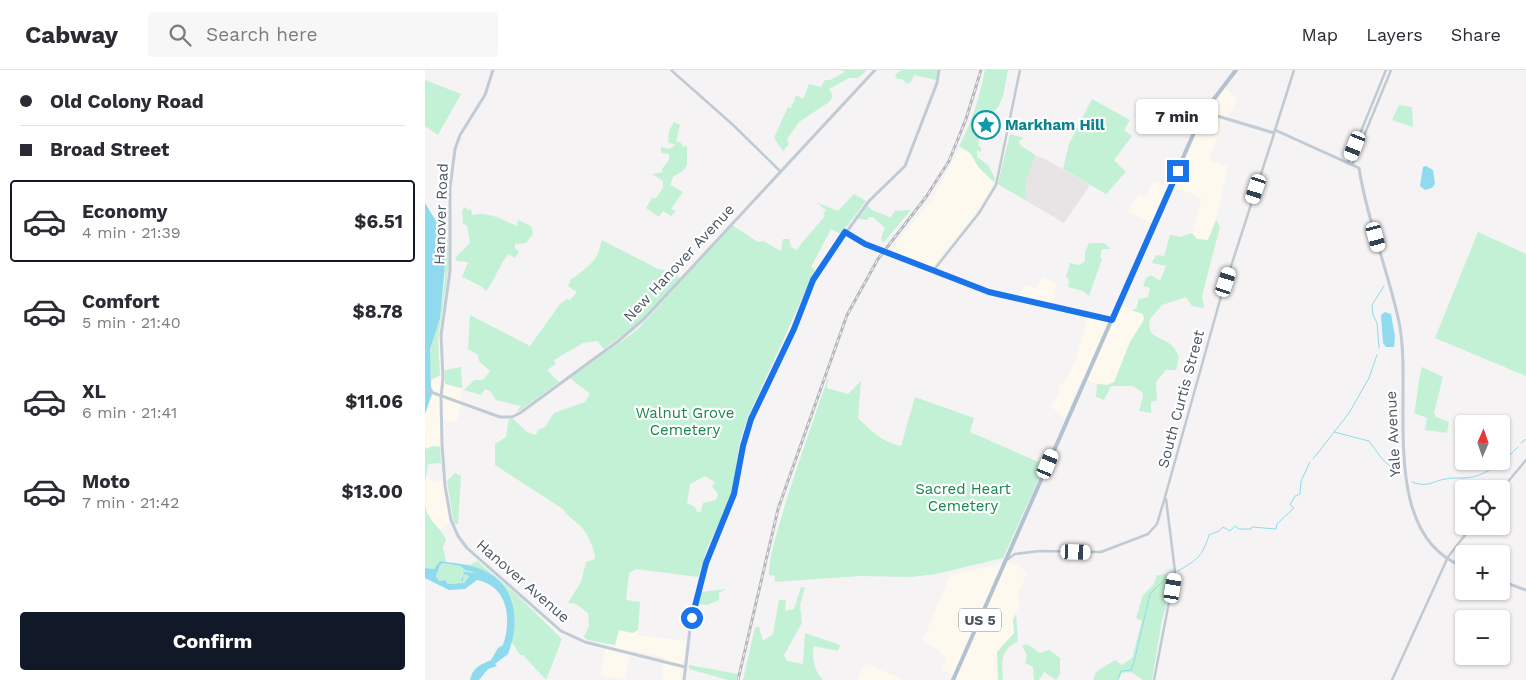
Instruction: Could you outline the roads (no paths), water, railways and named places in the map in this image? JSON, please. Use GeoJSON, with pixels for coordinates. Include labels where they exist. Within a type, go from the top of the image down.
{"type":"FeatureCollection","features":[{"type":"Feature","properties":{"kind":"main road","name":"Hanover Road"},"geometry":{"type":"LineString","coordinates":[[441,397],[443,378],[441,341],[450,271],[450,195],[454,159],[458,139],[485,95],[493,70]]}},
{"type":"Feature","properties":{"kind":"main road","name":"New Hanover Avenue"},"geometry":{"type":"LineString","coordinates":[[425,390],[500,417],[511,417],[519,413],[636,327],[875,70]]}},
{"type":"Feature","properties":{"kind":"main road"},"geometry":{"type":"LineString","coordinates":[[684,680],[700,582],[709,554],[732,502],[743,446],[751,419],[794,329],[813,280],[869,200],[902,170],[937,83],[939,70]]}},
{"type":"Feature","properties":{"kind":"main road","name":"US 5"},"geometry":{"type":"LineString","coordinates":[[953,680],[1205,112],[1236,70]]}},
{"type":"Feature","properties":{"kind":"main road"},"geometry":{"type":"LineString","coordinates":[[1205,112],[1275,132],[1350,164]]}},
{"type":"Feature","properties":{"kind":"main road","name":"Yale Avenue"},"geometry":{"type":"LineString","coordinates":[[1350,164],[1359,168],[1400,328],[1403,430],[1409,497],[1424,534],[1436,551],[1447,560]]}},
{"type":"Feature","properties":{"kind":"main road","name":"Hanover Avenue"},"geometry":{"type":"LineString","coordinates":[[441,397],[441,444],[448,508],[458,536],[467,548],[561,631],[585,642],[685,667]]}},
{"type":"Feature","properties":{"kind":"main road"},"geometry":{"type":"LineString","coordinates":[[1447,560],[1455,563]]}},
{"type":"Feature","properties":{"kind":"main road"},"geometry":{"type":"LineString","coordinates":[[1510,584],[1526,590]]}},
{"type":"Feature","properties":{"kind":"street"},"geometry":{"type":"LineString","coordinates":[[671,70],[781,171]]}},
{"type":"Feature","properties":{"kind":"street"},"geometry":{"type":"LineString","coordinates":[[933,271],[979,213],[996,185],[1020,70]]}},
{"type":"Feature","properties":{"kind":"street","name":"South Curtis Street"},"geometry":{"type":"LineString","coordinates":[[1153,680],[1175,571],[1165,497],[1220,300],[1294,70]]}},
{"type":"Feature","properties":{"kind":"street"},"geometry":{"type":"LineString","coordinates":[[1375,104],[1386,70]]}},
{"type":"Feature","properties":{"kind":"street"},"geometry":{"type":"LineString","coordinates":[[1350,164],[1391,70]]}},
{"type":"Feature","properties":{"kind":"street"},"geometry":{"type":"LineString","coordinates":[[677,75],[679,71]]}},
{"type":"Feature","properties":{"kind":"street"},"geometry":{"type":"LineString","coordinates":[[845,232],[879,250],[989,292],[1112,320]]}},
{"type":"Feature","properties":{"kind":"street"},"geometry":{"type":"LineString","coordinates":[[1509,480],[1526,460]]}},
{"type":"Feature","properties":{"kind":"street"},"geometry":{"type":"LineString","coordinates":[[1006,560],[1015,554],[1040,550],[1096,552],[1140,538],[1155,528],[1165,497]]}},
{"type":"Feature","properties":{"kind":"street"},"geometry":{"type":"LineString","coordinates":[[1393,680],[1447,560],[1465,535]]}},
{"type":"Feature","properties":{"kind":"water"},"geometry":{"type":"Polygon","coordinates":[[[1426,166],[1433,170],[1435,184],[1432,188],[1425,190],[1420,186],[1423,167],[1426,166]]]}},
{"type":"Feature","properties":{"kind":"water"},"geometry":{"type":"Polygon","coordinates":[[[425,203],[436,221],[446,254],[440,318],[430,350],[431,387],[433,391],[425,414],[425,203]]]}},
{"type":"Feature","properties":{"kind":"water"},"geometry":{"type":"Polygon","coordinates":[[[1385,312],[1391,314],[1395,337],[1394,347],[1386,347],[1383,343],[1381,315],[1385,312]]]}},
{"type":"Feature","properties":{"kind":"water"},"geometry":{"type":"Polygon","coordinates":[[[440,561],[478,568],[491,574],[501,583],[508,592],[513,604],[514,628],[508,654],[495,664],[497,666],[488,669],[479,680],[470,680],[475,669],[491,660],[498,648],[503,645],[507,625],[505,605],[501,596],[487,583],[477,580],[465,589],[449,590],[425,578],[425,568],[434,569],[440,561]],[[443,563],[440,565],[436,576],[439,581],[445,580],[448,584],[464,583],[469,577],[466,574],[463,576],[463,581],[461,580],[464,572],[480,573],[465,570],[461,566],[443,563]]]}},
{"type":"Feature","properties":{"kind":"waterway"},"geometry":{"type":"LineString","coordinates":[[1379,348],[1377,323],[1373,315],[1372,305],[1384,286]]}},
{"type":"Feature","properties":{"kind":"waterway"},"geometry":{"type":"LineString","coordinates":[[1313,459],[1349,413],[1369,378],[1377,355]]}},
{"type":"Feature","properties":{"kind":"waterway"},"geometry":{"type":"LineString","coordinates":[[1334,432],[1369,441],[1383,460],[1400,475]]}},
{"type":"Feature","properties":{"kind":"waterway"},"geometry":{"type":"LineString","coordinates":[[1521,443],[1526,439]]}},
{"type":"Feature","properties":{"kind":"waterway"},"geometry":{"type":"LineString","coordinates":[[1412,482],[1426,484],[1452,478],[1469,478],[1485,473],[1518,447]]}},
{"type":"Feature","properties":{"kind":"waterway"},"geometry":{"type":"LineString","coordinates":[[1178,571],[1190,564],[1202,553],[1209,535],[1223,527],[1230,531],[1235,526],[1239,529],[1251,529],[1252,527],[1276,529],[1277,524],[1294,508],[1290,505],[1295,496],[1300,494],[1301,481],[1310,462]]}},
{"type":"Feature","properties":{"kind":"waterway"},"geometry":{"type":"LineString","coordinates":[[1118,680],[1121,671],[1131,670],[1134,662],[1150,594],[1172,572]]}},
{"type":"Feature","properties":{"kind":"railway"},"geometry":{"type":"LineString","coordinates":[[738,680],[778,509],[847,315],[878,259],[926,197],[949,161],[966,119],[981,70]]}},
{"type":"Feature","properties":{"kind":"place","name":"Markham Hill"},"geometry":{"type":"Point","coordinates":[986,125]}},
{"type":"Feature","properties":{"kind":"park label","name":"Walnut Grove Cemetery"},"geometry":{"type":"Point","coordinates":[685,422]}},
{"type":"Feature","properties":{"kind":"park label","name":"Sacred Heart Cemetery"},"geometry":{"type":"Point","coordinates":[963,498]}}]}
